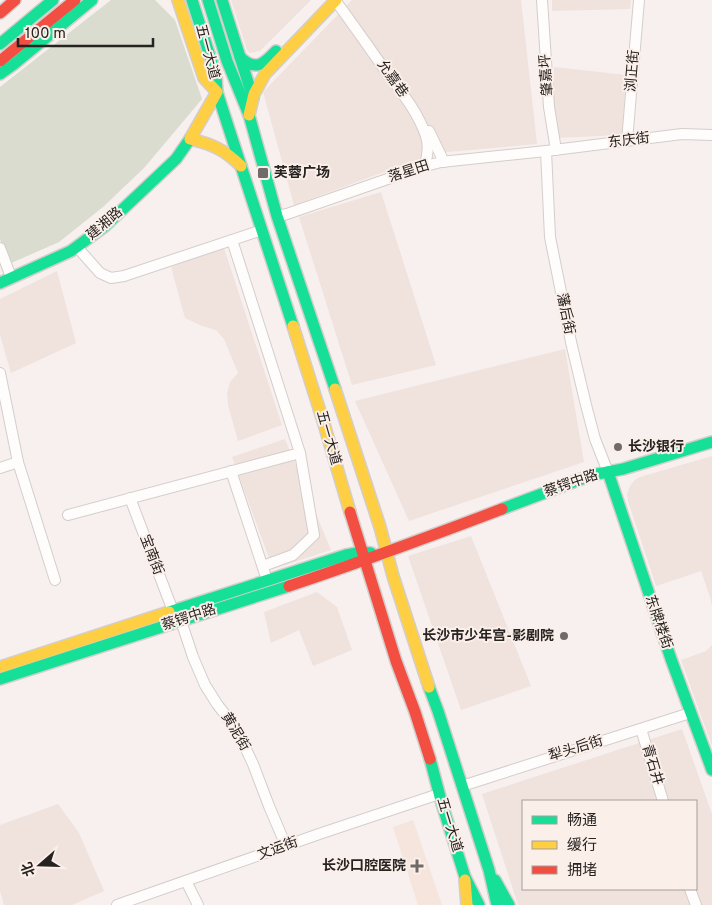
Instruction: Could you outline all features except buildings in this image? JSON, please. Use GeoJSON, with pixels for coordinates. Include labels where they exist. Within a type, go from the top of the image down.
{"type":"FeatureCollection","features":[{"type":"Feature","properties":{"kind":"main road"},"geometry":{"type":"LineString","coordinates":[[0,13],[15,0]]}},
{"type":"Feature","properties":{"kind":"main road"},"geometry":{"type":"LineString","coordinates":[[0,30],[37,0]]}},
{"type":"Feature","properties":{"kind":"main road"},"geometry":{"type":"LineString","coordinates":[[0,44],[53,0]]}},
{"type":"Feature","properties":{"kind":"main road"},"geometry":{"type":"LineString","coordinates":[[0,61],[75,0]]}},
{"type":"Feature","properties":{"kind":"main road"},"geometry":{"type":"LineString","coordinates":[[0,74],[92,0]]}},
{"type":"Feature","properties":{"kind":"main road"},"geometry":{"type":"LineString","coordinates":[[178,0],[204,78],[217,92]]}},
{"type":"Feature","properties":{"kind":"main road","name":"五一大道"},"geometry":{"type":"LineString","coordinates":[[192,0],[216,75],[217,92],[324,424],[396,661],[415,712],[465,877],[479,905]]}},
{"type":"Feature","properties":{"kind":"main road","name":"五一大道"},"geometry":{"type":"LineString","coordinates":[[208,0],[227,61],[249,116],[277,216],[380,527],[382,554],[393,576],[462,786],[489,870],[497,905]]}},
{"type":"Feature","properties":{"kind":"main road"},"geometry":{"type":"LineString","coordinates":[[222,0],[253,98]]}},
{"type":"Feature","properties":{"kind":"main road"},"geometry":{"type":"LineString","coordinates":[[240,57],[252,65],[258,65],[266,61],[335,0]]}},
{"type":"Feature","properties":{"kind":"main road"},"geometry":{"type":"LineString","coordinates":[[249,116],[256,88],[272,67],[335,0]]}},
{"type":"Feature","properties":{"kind":"main road","name":"建湘路"},"geometry":{"type":"LineString","coordinates":[[0,283],[71,251],[105,226],[176,159],[190,139],[217,92]]}},
{"type":"Feature","properties":{"kind":"main road"},"geometry":{"type":"LineString","coordinates":[[190,139],[214,144],[242,166]]}},
{"type":"Feature","properties":{"kind":"main road","name":"蔡锷中路"},"geometry":{"type":"LineString","coordinates":[[0,679],[181,621],[335,564],[356,552],[364,556],[366,552],[382,554],[577,480],[635,466],[712,442]]}},
{"type":"Feature","properties":{"kind":"main road","name":"东牌楼街"},"geometry":{"type":"LineString","coordinates":[[608,472],[648,594],[712,770]]}},
{"type":"Feature","properties":{"kind":"main road"},"geometry":{"type":"LineString","coordinates":[[355,524],[355,534],[351,546],[335,564],[363,573],[372,582]]}},
{"type":"Feature","properties":{"kind":"main road"},"geometry":{"type":"LineString","coordinates":[[393,576],[395,561],[404,550],[417,542]]}},
{"type":"Feature","properties":{"kind":"main road","name":"蔡锷中路"},"geometry":{"type":"LineString","coordinates":[[0,667],[268,580],[335,564]]}},
{"type":"Feature","properties":{"kind":"main road","name":"五一大道"},"geometry":{"type":"LineString","coordinates":[[489,870],[509,905]]}},
{"type":"Feature","properties":{"kind":"main road","name":"五一大道"},"geometry":{"type":"LineString","coordinates":[[465,877],[467,905]]}},
{"type":"Feature","properties":{"kind":"street","name":"允嘉巷"},"geometry":{"type":"LineString","coordinates":[[335,0],[415,104],[426,122],[444,162]]}},
{"type":"Feature","properties":{"kind":"street","name":"允嘉巷"},"geometry":{"type":"LineString","coordinates":[[335,0],[411,106],[428,144],[428,153],[424,166]]}},
{"type":"Feature","properties":{"kind":"street","name":"肇嘉坪"},"geometry":{"type":"LineString","coordinates":[[542,0],[549,107],[556,150]]}},
{"type":"Feature","properties":{"kind":"street","name":"浏正街"},"geometry":{"type":"LineString","coordinates":[[627,142],[639,0]]}},
{"type":"Feature","properties":{"kind":"street","name":"东庆街"},"geometry":{"type":"LineString","coordinates":[[546,152],[682,134],[712,135]]}},
{"type":"Feature","properties":{"kind":"street","name":"落星田"},"geometry":{"type":"LineString","coordinates":[[277,216],[288,214],[424,166],[444,162],[546,152]]}},
{"type":"Feature","properties":{"kind":"street","name":"藩后街"},"geometry":{"type":"LineString","coordinates":[[546,152],[550,237],[571,342],[586,404],[598,446],[608,472]]}},
{"type":"Feature","properties":{"kind":"street"},"geometry":{"type":"LineString","coordinates":[[77,247],[100,273],[111,278],[124,276],[262,230]]}},
{"type":"Feature","properties":{"kind":"street"},"geometry":{"type":"LineString","coordinates":[[232,240],[300,453],[314,535],[293,555],[263,566]]}},
{"type":"Feature","properties":{"kind":"street"},"geometry":{"type":"LineString","coordinates":[[0,248],[11,277]]}},
{"type":"Feature","properties":{"kind":"street"},"geometry":{"type":"LineString","coordinates":[[0,373],[18,462],[55,580]]}},
{"type":"Feature","properties":{"kind":"street"},"geometry":{"type":"LineString","coordinates":[[68,515],[300,453]]}},
{"type":"Feature","properties":{"kind":"street"},"geometry":{"type":"LineString","coordinates":[[0,468],[18,462]]}},
{"type":"Feature","properties":{"kind":"street"},"geometry":{"type":"LineString","coordinates":[[231,471],[268,580]]}},
{"type":"Feature","properties":{"kind":"street","name":"宝南街"},"geometry":{"type":"LineString","coordinates":[[130,498],[173,611]]}},
{"type":"Feature","properties":{"kind":"street","name":"黄泥街"},"geometry":{"type":"LineString","coordinates":[[181,621],[205,685],[237,730],[253,764],[286,846]]}},
{"type":"Feature","properties":{"kind":"street","name":"犁头后街"},"geometry":{"type":"LineString","coordinates":[[462,786],[690,713]]}},
{"type":"Feature","properties":{"kind":"street","name":"青石井"},"geometry":{"type":"LineString","coordinates":[[641,729],[663,800]]}},
{"type":"Feature","properties":{"kind":"street","name":"文运街"},"geometry":{"type":"LineString","coordinates":[[117,905],[439,794]]}},
{"type":"Feature","properties":{"kind":"street"},"geometry":{"type":"LineString","coordinates":[[186,881],[198,905]]}},
{"type":"Feature","properties":{"kind":"street"},"geometry":{"type":"LineString","coordinates":[[690,890],[696,905]]}},
{"type":"Feature","properties":{"kind":"shaded area"},"geometry":{"type":"Polygon","coordinates":[[[111,0],[155,0],[175,20],[202,99],[144,168],[103,207],[59,242],[9,264],[0,239],[0,87],[111,0]]]}},
{"type":"Feature","properties":{"kind":"shaded area"},"geometry":{"type":"Polygon","coordinates":[[[231,0],[311,0],[260,51],[250,53],[247,50],[231,0]]]}},
{"type":"Feature","properties":{"kind":"shaded area"},"geometry":{"type":"Polygon","coordinates":[[[352,0],[521,0],[537,144],[436,153],[294,205],[263,92],[352,0]]]}},
{"type":"Feature","properties":{"kind":"shaded area"},"geometry":{"type":"Polygon","coordinates":[[[552,0],[631,0],[630,9],[552,11],[552,0]]]}},
{"type":"Feature","properties":{"kind":"shaded area"},"geometry":{"type":"Polygon","coordinates":[[[554,67],[626,75],[622,135],[553,138],[554,67]]]}},
{"type":"Feature","properties":{"kind":"shaded area"},"geometry":{"type":"Polygon","coordinates":[[[381,192],[436,365],[352,385],[299,217],[381,192]]]}},
{"type":"Feature","properties":{"kind":"shaded area"},"geometry":{"type":"Polygon","coordinates":[[[223,245],[282,425],[238,441],[228,405],[227,393],[230,382],[238,373],[224,339],[216,330],[185,318],[171,267],[223,245]]]}},
{"type":"Feature","properties":{"kind":"shaded area"},"geometry":{"type":"Polygon","coordinates":[[[57,271],[76,343],[11,373],[0,335],[0,299],[57,271]]]}},
{"type":"Feature","properties":{"kind":"shaded area"},"geometry":{"type":"Polygon","coordinates":[[[565,349],[584,462],[409,521],[355,401],[565,349]]]}},
{"type":"Feature","properties":{"kind":"shaded area"},"geometry":{"type":"Polygon","coordinates":[[[285,439],[331,550],[273,569],[232,457],[285,439]]]}},
{"type":"Feature","properties":{"kind":"shaded area"},"geometry":{"type":"Polygon","coordinates":[[[712,456],[712,606],[701,571],[656,586],[627,494],[630,486],[640,477],[712,456]]]}},
{"type":"Feature","properties":{"kind":"shaded area"},"geometry":{"type":"Polygon","coordinates":[[[471,536],[531,686],[461,710],[408,556],[471,536]]]}},
{"type":"Feature","properties":{"kind":"shaded area"},"geometry":{"type":"Polygon","coordinates":[[[317,592],[337,607],[352,650],[313,666],[299,630],[271,643],[264,612],[317,592]]]}},
{"type":"Feature","properties":{"kind":"shaded area"},"geometry":{"type":"Polygon","coordinates":[[[712,645],[712,746],[681,660],[706,651],[712,645]]]}},
{"type":"Feature","properties":{"kind":"shaded area"},"geometry":{"type":"Polygon","coordinates":[[[682,729],[712,814],[712,905],[518,905],[482,794],[682,729]]]}},
{"type":"Feature","properties":{"kind":"shaded area"},"geometry":{"type":"Polygon","coordinates":[[[58,804],[79,833],[104,891],[72,905],[4,905],[0,891],[0,825],[58,804]]]}},
{"type":"Feature","properties":{"kind":"shaded area","name":"长沙口腔医院"},"geometry":{"type":"Polygon","coordinates":[[[413,820],[442,905],[418,905],[393,827],[413,820]]]}},
{"type":"Feature","properties":{"kind":"traffic: fast"},"geometry":{"type":"LineString","coordinates":[[0,44],[53,0]]}},
{"type":"Feature","properties":{"kind":"traffic: fast"},"geometry":{"type":"LineString","coordinates":[[0,74],[92,0]]}},
{"type":"Feature","properties":{"kind":"traffic: fast"},"geometry":{"type":"LineString","coordinates":[[192,0],[216,75],[217,92],[293,326]]}},
{"type":"Feature","properties":{"kind":"traffic: fast"},"geometry":{"type":"LineString","coordinates":[[208,0],[227,61],[249,115],[277,216],[335,389]]}},
{"type":"Feature","properties":{"kind":"traffic: fast"},"geometry":{"type":"LineString","coordinates":[[222,0],[253,98]]}},
{"type":"Feature","properties":{"kind":"traffic: fast"},"geometry":{"type":"LineString","coordinates":[[240,57],[245,62],[255,65],[263,63],[276,51]]}},
{"type":"Feature","properties":{"kind":"traffic: fast"},"geometry":{"type":"LineString","coordinates":[[0,283],[71,251],[105,226],[176,159],[190,139]]}},
{"type":"Feature","properties":{"kind":"traffic: fast"},"geometry":{"type":"LineString","coordinates":[[502,509],[592,475],[623,469],[712,442]]}},
{"type":"Feature","properties":{"kind":"traffic: fast"},"geometry":{"type":"LineString","coordinates":[[608,472],[671,659],[712,770]]}},
{"type":"Feature","properties":{"kind":"traffic: fast"},"geometry":{"type":"LineString","coordinates":[[169,612],[346,555],[362,552],[371,553]]}},
{"type":"Feature","properties":{"kind":"traffic: fast"},"geometry":{"type":"LineString","coordinates":[[0,679],[289,586]]}},
{"type":"Feature","properties":{"kind":"traffic: fast"},"geometry":{"type":"LineString","coordinates":[[429,687],[489,870],[497,905]]}},
{"type":"Feature","properties":{"kind":"traffic: fast"},"geometry":{"type":"LineString","coordinates":[[430,759],[465,877],[479,905]]}},
{"type":"Feature","properties":{"kind":"traffic: fast"},"geometry":{"type":"LineString","coordinates":[[495,880],[509,905]]}},
{"type":"Feature","properties":{"kind":"traffic: slow"},"geometry":{"type":"LineString","coordinates":[[178,0],[204,78],[217,92],[190,139],[218,148],[241,166]]}},
{"type":"Feature","properties":{"kind":"traffic: slow"},"geometry":{"type":"LineString","coordinates":[[249,115],[254,94],[265,74],[336,0]]}},
{"type":"Feature","properties":{"kind":"traffic: slow"},"geometry":{"type":"LineString","coordinates":[[293,326],[350,512]]}},
{"type":"Feature","properties":{"kind":"traffic: slow"},"geometry":{"type":"LineString","coordinates":[[335,389],[429,687]]}},
{"type":"Feature","properties":{"kind":"traffic: slow"},"geometry":{"type":"LineString","coordinates":[[0,667],[169,612]]}},
{"type":"Feature","properties":{"kind":"traffic: slow"},"geometry":{"type":"LineString","coordinates":[[465,880],[467,905]]}},
{"type":"Feature","properties":{"kind":"traffic: jam"},"geometry":{"type":"LineString","coordinates":[[0,13],[15,0]]}},
{"type":"Feature","properties":{"kind":"traffic: jam"},"geometry":{"type":"LineString","coordinates":[[0,61],[75,0]]}},
{"type":"Feature","properties":{"kind":"traffic: jam"},"geometry":{"type":"LineString","coordinates":[[289,586],[396,549],[502,509]]}},
{"type":"Feature","properties":{"kind":"traffic: jam"},"geometry":{"type":"LineString","coordinates":[[350,512],[396,661],[430,759]]}},
{"type":"Feature","properties":{"kind":"place","name":"芙蓉广场"},"geometry":{"type":"Point","coordinates":[263,173]}},
{"type":"Feature","properties":{"kind":"place","name":"长沙银行"},"geometry":{"type":"Point","coordinates":[618,447]}},
{"type":"Feature","properties":{"kind":"place","name":"长沙市少年宫-影剧院"},"geometry":{"type":"Point","coordinates":[564,636]}},
{"type":"Feature","properties":{"kind":"place","name":"长沙口腔医院"},"geometry":{"type":"Point","coordinates":[417,866]}}]}
